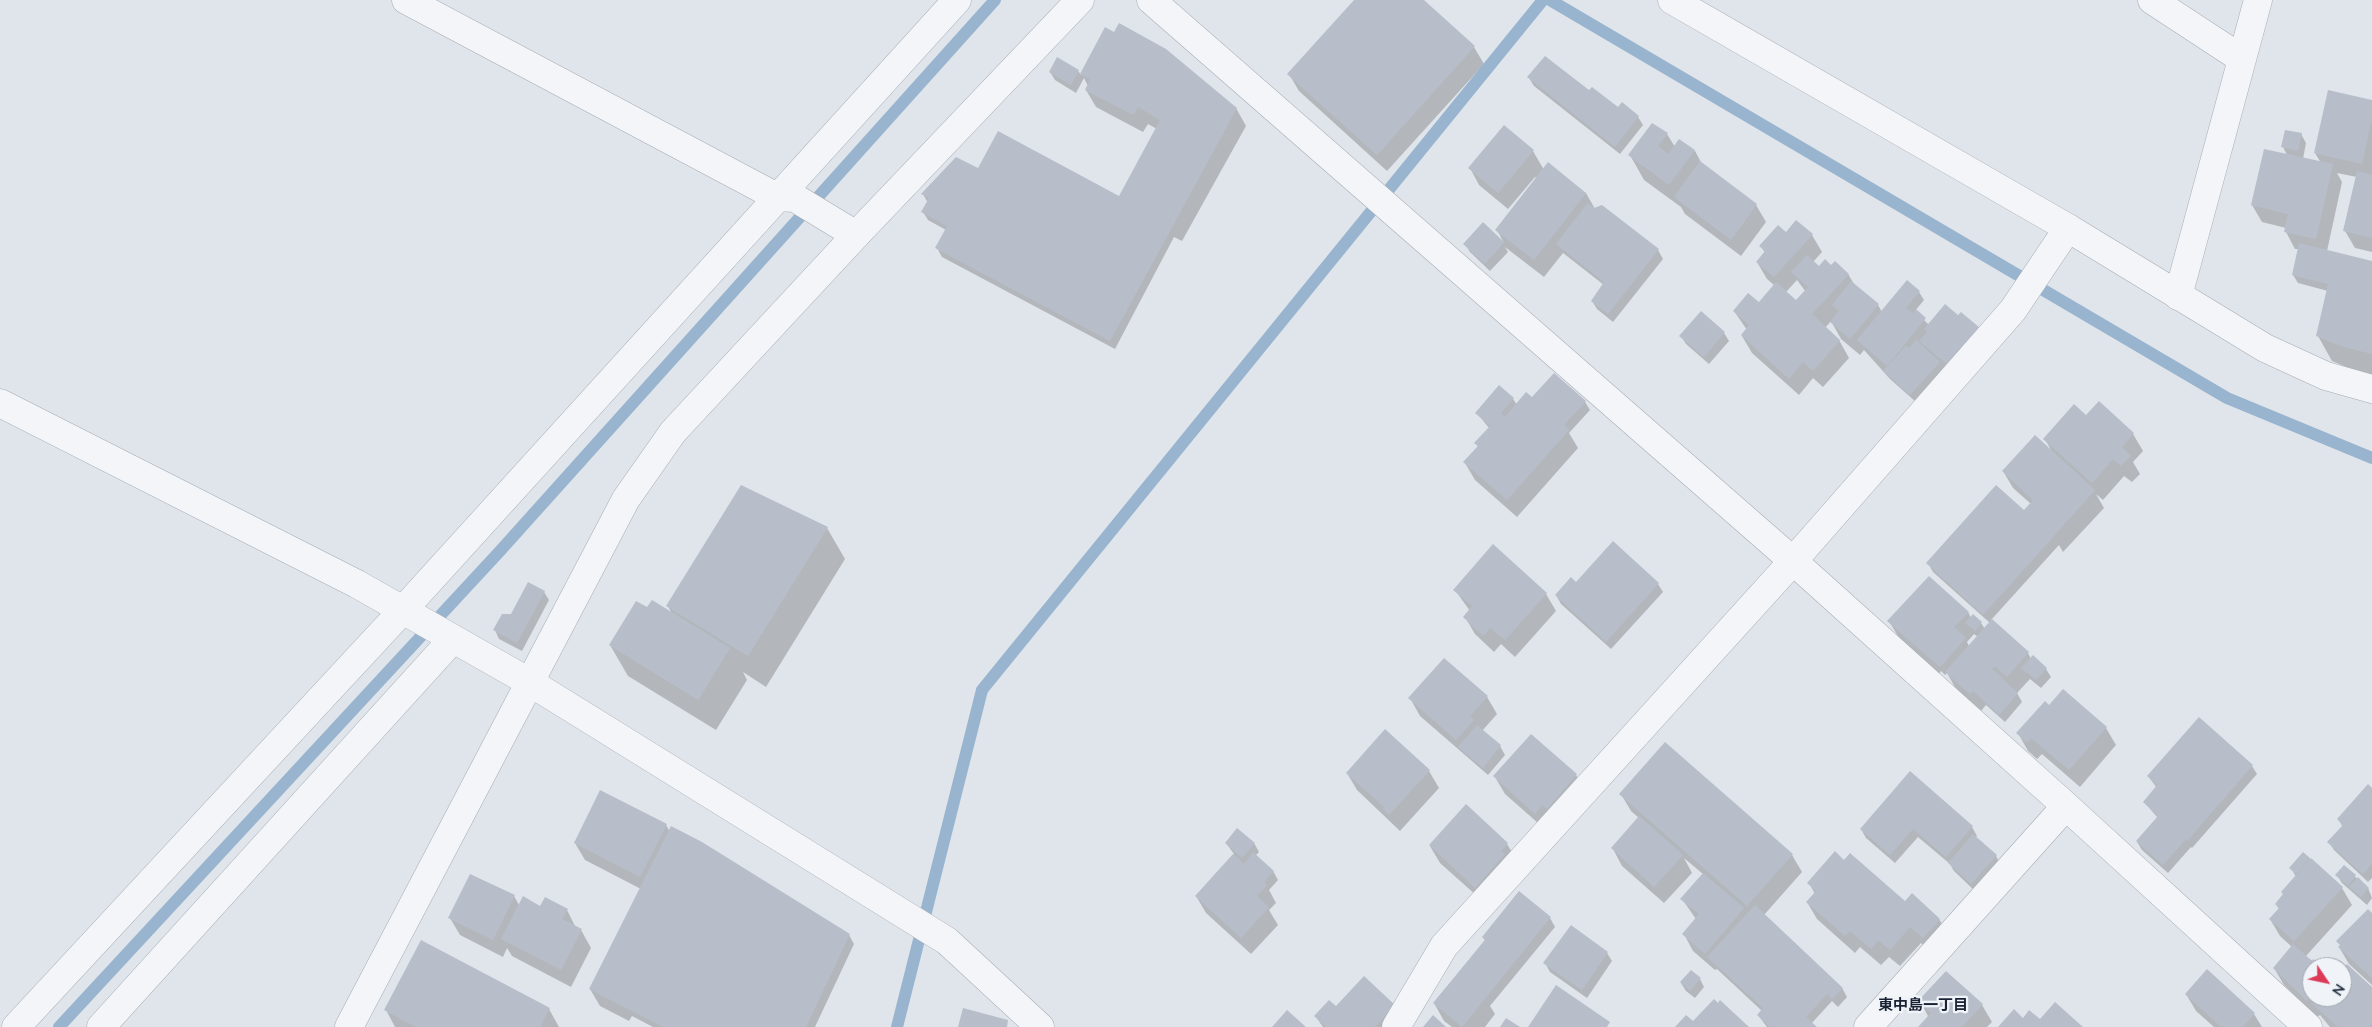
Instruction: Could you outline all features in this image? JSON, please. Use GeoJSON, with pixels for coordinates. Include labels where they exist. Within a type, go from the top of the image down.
{"type":"FeatureCollection","features":[{"type":"Feature","properties":{"kind":"street"},"geometry":{"type":"LineString","coordinates":[[406,0],[846,229]]}},
{"type":"Feature","properties":{"kind":"street"},"geometry":{"type":"LineString","coordinates":[[14,1023],[410,614],[786,198],[956,0]]}},
{"type":"Feature","properties":{"kind":"street"},"geometry":{"type":"LineString","coordinates":[[350,1027],[626,499],[673,432],[846,229],[1080,0]]}},
{"type":"Feature","properties":{"kind":"street"},"geometry":{"type":"LineString","coordinates":[[1150,0],[1793,561],[2066,806],[2308,1027]]}},
{"type":"Feature","properties":{"kind":"street"},"geometry":{"type":"LineString","coordinates":[[1672,0],[2068,228],[2265,348],[2326,376],[2372,389]]}},
{"type":"Feature","properties":{"kind":"street"},"geometry":{"type":"LineString","coordinates":[[2152,0],[2242,59]]}},
{"type":"Feature","properties":{"kind":"street"},"geometry":{"type":"LineString","coordinates":[[2178,296],[2258,0]]}},
{"type":"Feature","properties":{"kind":"street"},"geometry":{"type":"LineString","coordinates":[[1396,1027],[1444,946],[1793,561],[2016,306],[2068,228]]}},
{"type":"Feature","properties":{"kind":"street"},"geometry":{"type":"LineString","coordinates":[[0,403],[358,584],[531,683],[947,941],[1040,1027]]}},
{"type":"Feature","properties":{"kind":"street"},"geometry":{"type":"LineString","coordinates":[[101,1027],[449,637]]}},
{"type":"Feature","properties":{"kind":"street"},"geometry":{"type":"LineString","coordinates":[[1868,1027],[2066,806]]}},
{"type":"Feature","properties":{"kind":"building"},"geometry":{"type":"Polygon","coordinates":[[[1354,0],[1424,0],[1475,46],[1377,155],[1287,74],[1354,0]]]}},
{"type":"Feature","properties":{"kind":"building"},"geometry":{"type":"Polygon","coordinates":[[[1119,23],[1166,49],[1237,108],[1110,341],[935,248],[947,226],[921,212],[929,198],[921,194],[956,157],[978,168],[998,131],[1119,196],[1160,120],[1138,107],[1133,115],[1085,90],[1090,79],[1080,74],[1105,27],[1114,32],[1119,23]]]}},
{"type":"Feature","properties":{"kind":"building"},"geometry":{"type":"Polygon","coordinates":[[[1545,56],[1589,90],[1592,87],[1618,107],[1622,102],[1639,116],[1615,147],[1527,77],[1545,56]]]}},
{"type":"Feature","properties":{"kind":"building"},"geometry":{"type":"Polygon","coordinates":[[[1057,57],[1079,70],[1071,85],[1049,72],[1057,57]]]}},
{"type":"Feature","properties":{"kind":"building"},"geometry":{"type":"Polygon","coordinates":[[[2328,90],[2372,100],[2372,118],[2362,164],[2314,153],[2328,90]]]}},
{"type":"Feature","properties":{"kind":"building"},"geometry":{"type":"Polygon","coordinates":[[[1652,123],[1668,133],[1658,146],[1668,154],[1679,139],[1695,150],[1669,185],[1628,155],[1652,123]]]}},
{"type":"Feature","properties":{"kind":"building"},"geometry":{"type":"Polygon","coordinates":[[[1504,125],[1534,150],[1498,193],[1468,168],[1504,125]]]}},
{"type":"Feature","properties":{"kind":"building"},"geometry":{"type":"Polygon","coordinates":[[[2285,130],[2302,133],[2298,151],[2281,147],[2285,130]]]}},
{"type":"Feature","properties":{"kind":"building"},"geometry":{"type":"Polygon","coordinates":[[[2264,149],[2333,164],[2316,239],[2284,232],[2288,214],[2251,205],[2264,149]]]}},
{"type":"Feature","properties":{"kind":"building"},"geometry":{"type":"Polygon","coordinates":[[[1700,161],[1757,204],[1731,240],[1674,197],[1700,161]]]}},
{"type":"Feature","properties":{"kind":"building"},"geometry":{"type":"Polygon","coordinates":[[[1548,162],[1586,193],[1534,260],[1495,230],[1548,162]]]}},
{"type":"Feature","properties":{"kind":"building"},"geometry":{"type":"Polygon","coordinates":[[[2357,171],[2372,175],[2372,238],[2343,231],[2357,171]]]}},
{"type":"Feature","properties":{"kind":"building"},"geometry":{"type":"Polygon","coordinates":[[[1588,203],[1594,208],[1602,205],[1659,249],[1608,314],[1591,301],[1604,282],[1556,244],[1588,203]]]}},
{"type":"Feature","properties":{"kind":"building"},"geometry":{"type":"Polygon","coordinates":[[[1796,220],[1813,234],[1774,277],[1756,262],[1765,251],[1759,246],[1778,225],[1786,232],[1796,220]]]}},
{"type":"Feature","properties":{"kind":"building"},"geometry":{"type":"Polygon","coordinates":[[[1483,222],[1504,242],[1485,264],[1463,244],[1483,222]]]}},
{"type":"Feature","properties":{"kind":"building"},"geometry":{"type":"Polygon","coordinates":[[[2299,243],[2372,261],[2372,354],[2341,346],[2316,336],[2328,284],[2292,275],[2299,243]]]}},
{"type":"Feature","properties":{"kind":"building"},"geometry":{"type":"Polygon","coordinates":[[[1807,255],[1819,266],[1825,259],[1831,265],[1835,261],[1849,274],[1812,314],[1840,340],[1813,371],[1803,362],[1789,379],[1741,335],[1749,325],[1733,311],[1748,293],[1759,302],[1776,282],[1796,300],[1808,287],[1791,272],[1807,255]]]}},
{"type":"Feature","properties":{"kind":"building"},"geometry":{"type":"Polygon","coordinates":[[[1907,280],[1920,291],[1906,308],[1913,313],[1916,309],[1926,318],[1887,366],[1857,340],[1907,280]]]}},
{"type":"Feature","properties":{"kind":"building"},"geometry":{"type":"Polygon","coordinates":[[[1851,281],[1879,304],[1850,339],[1830,322],[1839,311],[1832,305],[1851,281]]]}},
{"type":"Feature","properties":{"kind":"building"},"geometry":{"type":"Polygon","coordinates":[[[1945,304],[1958,315],[1961,312],[1980,328],[1948,365],[1919,341],[1927,332],[1924,329],[1945,304]]]}},
{"type":"Feature","properties":{"kind":"building"},"geometry":{"type":"Polygon","coordinates":[[[1701,311],[1725,332],[1704,357],[1679,336],[1701,311]]]}},
{"type":"Feature","properties":{"kind":"building"},"geometry":{"type":"Polygon","coordinates":[[[1916,340],[1940,362],[1910,395],[1883,371],[1906,346],[1909,348],[1916,340]]]}},
{"type":"Feature","properties":{"kind":"building"},"geometry":{"type":"Polygon","coordinates":[[[1554,373],[1586,401],[1564,425],[1569,430],[1507,500],[1463,462],[1478,446],[1474,443],[1490,426],[1475,413],[1499,385],[1514,398],[1501,413],[1505,417],[1526,392],[1532,397],[1554,373]]]}},
{"type":"Feature","properties":{"kind":"building"},"geometry":{"type":"Polygon","coordinates":[[[2099,401],[2134,433],[2122,447],[2131,456],[2121,466],[2113,459],[2092,483],[2043,439],[2074,404],[2086,415],[2099,401]]]}},
{"type":"Feature","properties":{"kind":"building"},"geometry":{"type":"Polygon","coordinates":[[[2035,435],[2095,490],[1983,615],[1926,563],[1996,485],[2024,510],[2033,500],[2002,471],[2035,435]]]}},
{"type":"Feature","properties":{"kind":"building"},"geometry":{"type":"Polygon","coordinates":[[[741,485],[828,527],[748,656],[666,606],[741,485]]]}},
{"type":"Feature","properties":{"kind":"building"},"geometry":{"type":"Polygon","coordinates":[[[1613,541],[1659,583],[1606,642],[1555,595],[1571,577],[1576,582],[1613,541]]]}},
{"type":"Feature","properties":{"kind":"building"},"geometry":{"type":"Polygon","coordinates":[[[1493,544],[1547,593],[1505,640],[1490,628],[1483,636],[1463,617],[1472,606],[1453,590],[1493,544]]]}},
{"type":"Feature","properties":{"kind":"building"},"geometry":{"type":"Polygon","coordinates":[[[1929,576],[1969,612],[1954,627],[1966,638],[1940,667],[1887,621],[1929,576]]]}},
{"type":"Feature","properties":{"kind":"building"},"geometry":{"type":"Polygon","coordinates":[[[528,582],[545,591],[517,643],[493,630],[502,614],[511,614],[528,582]]]}},
{"type":"Feature","properties":{"kind":"building"},"geometry":{"type":"Polygon","coordinates":[[[652,600],[730,648],[698,700],[609,645],[636,601],[647,607],[652,600]]]}},
{"type":"Feature","properties":{"kind":"building"},"geometry":{"type":"Polygon","coordinates":[[[1973,614],[1982,622],[1975,631],[1965,623],[1973,614]]]}},
{"type":"Feature","properties":{"kind":"building"},"geometry":{"type":"Polygon","coordinates":[[[1992,619],[2029,652],[2007,677],[1995,666],[1992,669],[2018,693],[1999,715],[1973,691],[1970,694],[1945,672],[1992,619]]]}},
{"type":"Feature","properties":{"kind":"building"},"geometry":{"type":"Polygon","coordinates":[[[2033,655],[2047,668],[2036,680],[2021,668],[2033,655]]]}},
{"type":"Feature","properties":{"kind":"building"},"geometry":{"type":"Polygon","coordinates":[[[1444,658],[1488,696],[1470,716],[1474,720],[1456,740],[1408,698],[1444,658]]]}},
{"type":"Feature","properties":{"kind":"building"},"geometry":{"type":"Polygon","coordinates":[[[2063,689],[2107,727],[2069,770],[2031,738],[2027,743],[2016,733],[2045,701],[2049,705],[2063,689]]]}},
{"type":"Feature","properties":{"kind":"building"},"geometry":{"type":"Polygon","coordinates":[[[2199,717],[2253,765],[2187,841],[2186,839],[2163,865],[2136,841],[2158,816],[2143,802],[2157,785],[2147,776],[2199,717]]]}},
{"type":"Feature","properties":{"kind":"building"},"geometry":{"type":"Polygon","coordinates":[[[1477,725],[1501,745],[1483,768],[1458,747],[1477,725]]]}},
{"type":"Feature","properties":{"kind":"building"},"geometry":{"type":"Polygon","coordinates":[[[1385,729],[1430,770],[1389,815],[1383,809],[1384,807],[1346,773],[1385,729]]]}},
{"type":"Feature","properties":{"kind":"building"},"geometry":{"type":"Polygon","coordinates":[[[1531,734],[1577,774],[1547,809],[1542,805],[1535,814],[1493,776],[1531,734]]]}},
{"type":"Feature","properties":{"kind":"building"},"geometry":{"type":"Polygon","coordinates":[[[1665,742],[1793,854],[1747,906],[1619,794],[1665,742]]]}},
{"type":"Feature","properties":{"kind":"building"},"geometry":{"type":"Polygon","coordinates":[[[1910,771],[1973,826],[1946,857],[1913,829],[1890,855],[1860,829],[1910,771]]]}},
{"type":"Feature","properties":{"kind":"building"},"geometry":{"type":"Polygon","coordinates":[[[2368,784],[2372,788],[2372,864],[2363,874],[2327,842],[2343,825],[2337,819],[2368,784]]]}},
{"type":"Feature","properties":{"kind":"building"},"geometry":{"type":"Polygon","coordinates":[[[600,790],[667,824],[640,877],[574,843],[600,790]]]}},
{"type":"Feature","properties":{"kind":"building"},"geometry":{"type":"Polygon","coordinates":[[[1466,804],[1508,843],[1501,851],[1505,854],[1475,888],[1429,845],[1466,804]]]}},
{"type":"Feature","properties":{"kind":"building"},"geometry":{"type":"Polygon","coordinates":[[[1639,816],[1683,855],[1654,887],[1611,848],[1639,816]]]}},
{"type":"Feature","properties":{"kind":"building"},"geometry":{"type":"Polygon","coordinates":[[[671,826],[702,842],[850,934],[806,1027],[663,1027],[589,989],[671,826]]]}},
{"type":"Feature","properties":{"kind":"building"},"geometry":{"type":"Polygon","coordinates":[[[1237,828],[1255,843],[1242,858],[1225,843],[1237,828]]]}},
{"type":"Feature","properties":{"kind":"building"},"geometry":{"type":"Polygon","coordinates":[[[1973,834],[1997,855],[1971,884],[1948,863],[1973,834]]]}},
{"type":"Feature","properties":{"kind":"building"},"geometry":{"type":"Polygon","coordinates":[[[1835,851],[1844,860],[1850,853],[1905,901],[1912,893],[1940,919],[1923,938],[1910,927],[1890,950],[1878,940],[1871,949],[1850,931],[1845,936],[1806,902],[1816,891],[1807,883],[1835,851]]]}},
{"type":"Feature","properties":{"kind":"building"},"geometry":{"type":"Polygon","coordinates":[[[1253,852],[1274,871],[1264,882],[1267,885],[1257,896],[1269,907],[1241,938],[1195,896],[1233,854],[1244,864],[1253,852]]]}},
{"type":"Feature","properties":{"kind":"building"},"geometry":{"type":"Polygon","coordinates":[[[2303,852],[2310,858],[2296,874],[2289,868],[2303,852]]]}},
{"type":"Feature","properties":{"kind":"building"},"geometry":{"type":"Polygon","coordinates":[[[2311,858],[2343,887],[2294,941],[2269,919],[2279,908],[2275,904],[2283,894],[2281,892],[2311,858]]]}},
{"type":"Feature","properties":{"kind":"building"},"geometry":{"type":"Polygon","coordinates":[[[2344,865],[2356,875],[2348,886],[2335,875],[2344,865]]]}},
{"type":"Feature","properties":{"kind":"building"},"geometry":{"type":"Polygon","coordinates":[[[1703,873],[1744,908],[1705,954],[1682,934],[1699,914],[1680,899],[1703,873]]]}},
{"type":"Feature","properties":{"kind":"building"},"geometry":{"type":"Polygon","coordinates":[[[470,874],[515,895],[493,940],[448,918],[470,874]]]}},
{"type":"Feature","properties":{"kind":"building"},"geometry":{"type":"Polygon","coordinates":[[[2358,877],[2369,888],[2361,897],[2349,887],[2358,877]]]}},
{"type":"Feature","properties":{"kind":"building"},"geometry":{"type":"Polygon","coordinates":[[[1519,891],[1551,917],[1462,1027],[1433,1003],[1485,940],[1482,937],[1519,891]]]}},
{"type":"Feature","properties":{"kind":"building"},"geometry":{"type":"Polygon","coordinates":[[[523,896],[540,906],[545,897],[568,909],[562,919],[582,929],[561,970],[501,939],[523,896]]]}},
{"type":"Feature","properties":{"kind":"building"},"geometry":{"type":"Polygon","coordinates":[[[1755,905],[1843,988],[1832,999],[1827,994],[1806,1017],[1817,1027],[1770,1027],[1757,1015],[1763,1008],[1707,957],[1755,905]]]}},
{"type":"Feature","properties":{"kind":"building"},"geometry":{"type":"Polygon","coordinates":[[[2368,909],[2372,913],[2372,978],[2352,960],[2352,957],[2349,957],[2338,947],[2340,945],[2336,941],[2368,909]]]}},
{"type":"Feature","properties":{"kind":"building"},"geometry":{"type":"Polygon","coordinates":[[[1571,925],[1608,952],[1582,990],[1543,963],[1571,925]]]}},
{"type":"Feature","properties":{"kind":"building"},"geometry":{"type":"Polygon","coordinates":[[[421,940],[550,1008],[540,1027],[416,1027],[384,1010],[421,940]]]}},
{"type":"Feature","properties":{"kind":"building"},"geometry":{"type":"Polygon","coordinates":[[[2293,944],[2308,957],[2302,957],[2302,996],[2273,968],[2293,944]]]}},
{"type":"Feature","properties":{"kind":"building"},"geometry":{"type":"Polygon","coordinates":[[[2207,969],[2255,1013],[2243,1027],[2221,1027],[2185,994],[2207,969]]]}},
{"type":"Feature","properties":{"kind":"building"},"geometry":{"type":"Polygon","coordinates":[[[2352,969],[2372,987],[2372,1024],[2369,1027],[2338,1027],[2316,1007],[2352,1007],[2352,969]]]}},
{"type":"Feature","properties":{"kind":"building"},"geometry":{"type":"Polygon","coordinates":[[[1691,970],[1701,978],[1690,991],[1680,982],[1691,970]]]}},
{"type":"Feature","properties":{"kind":"building"},"geometry":{"type":"Polygon","coordinates":[[[1946,971],[1983,1004],[1962,1027],[1918,1027],[1931,1013],[1918,1001],[1946,971]]]}},
{"type":"Feature","properties":{"kind":"building"},"geometry":{"type":"Polygon","coordinates":[[[1364,976],[1395,1005],[1375,1027],[1326,1027],[1314,1016],[1329,1000],[1336,1006],[1364,976]]]}},
{"type":"Feature","properties":{"kind":"building"},"geometry":{"type":"Polygon","coordinates":[[[1556,985],[1610,1022],[1607,1027],[1528,1027],[1556,985]]]}},
{"type":"Feature","properties":{"kind":"building"},"geometry":{"type":"Polygon","coordinates":[[[1714,999],[1718,1003],[1720,1000],[1749,1027],[1675,1027],[1686,1015],[1693,1021],[1714,999]]]}},
{"type":"Feature","properties":{"kind":"building"},"geometry":{"type":"Polygon","coordinates":[[[2055,1002],[2083,1027],[1998,1027],[2014,1009],[2023,1018],[2029,1010],[2040,1019],[2055,1002]]]}},
{"type":"Feature","properties":{"kind":"building"},"geometry":{"type":"Polygon","coordinates":[[[963,1008],[1008,1020],[1007,1027],[958,1027],[963,1008]]]}},
{"type":"Feature","properties":{"kind":"building"},"geometry":{"type":"Polygon","coordinates":[[[1287,1010],[1306,1027],[1272,1027],[1287,1010]]]}},
{"type":"Feature","properties":{"kind":"building"},"geometry":{"type":"Polygon","coordinates":[[[1433,1015],[1446,1027],[1423,1027],[1433,1015]]]}},
{"type":"Feature","properties":{"kind":"building"},"geometry":{"type":"Polygon","coordinates":[[[1506,1018],[1520,1027],[1500,1027],[1506,1018]]]}},
{"type":"Feature","properties":{"kind":"waterway"},"geometry":{"type":"LineString","coordinates":[[59,1027],[500,551],[995,0]]}},
{"type":"Feature","properties":{"kind":"waterway"},"geometry":{"type":"LineString","coordinates":[[897,1027],[982,690],[1543,0]]}},
{"type":"Feature","properties":{"kind":"waterway"},"geometry":{"type":"LineString","coordinates":[[1550,0],[2227,398],[2372,458]]}},
{"type":"Feature","properties":{"kind":"district","name":"東中島一丁目"},"geometry":{"type":"Point","coordinates":[1923,1005]}}]}
